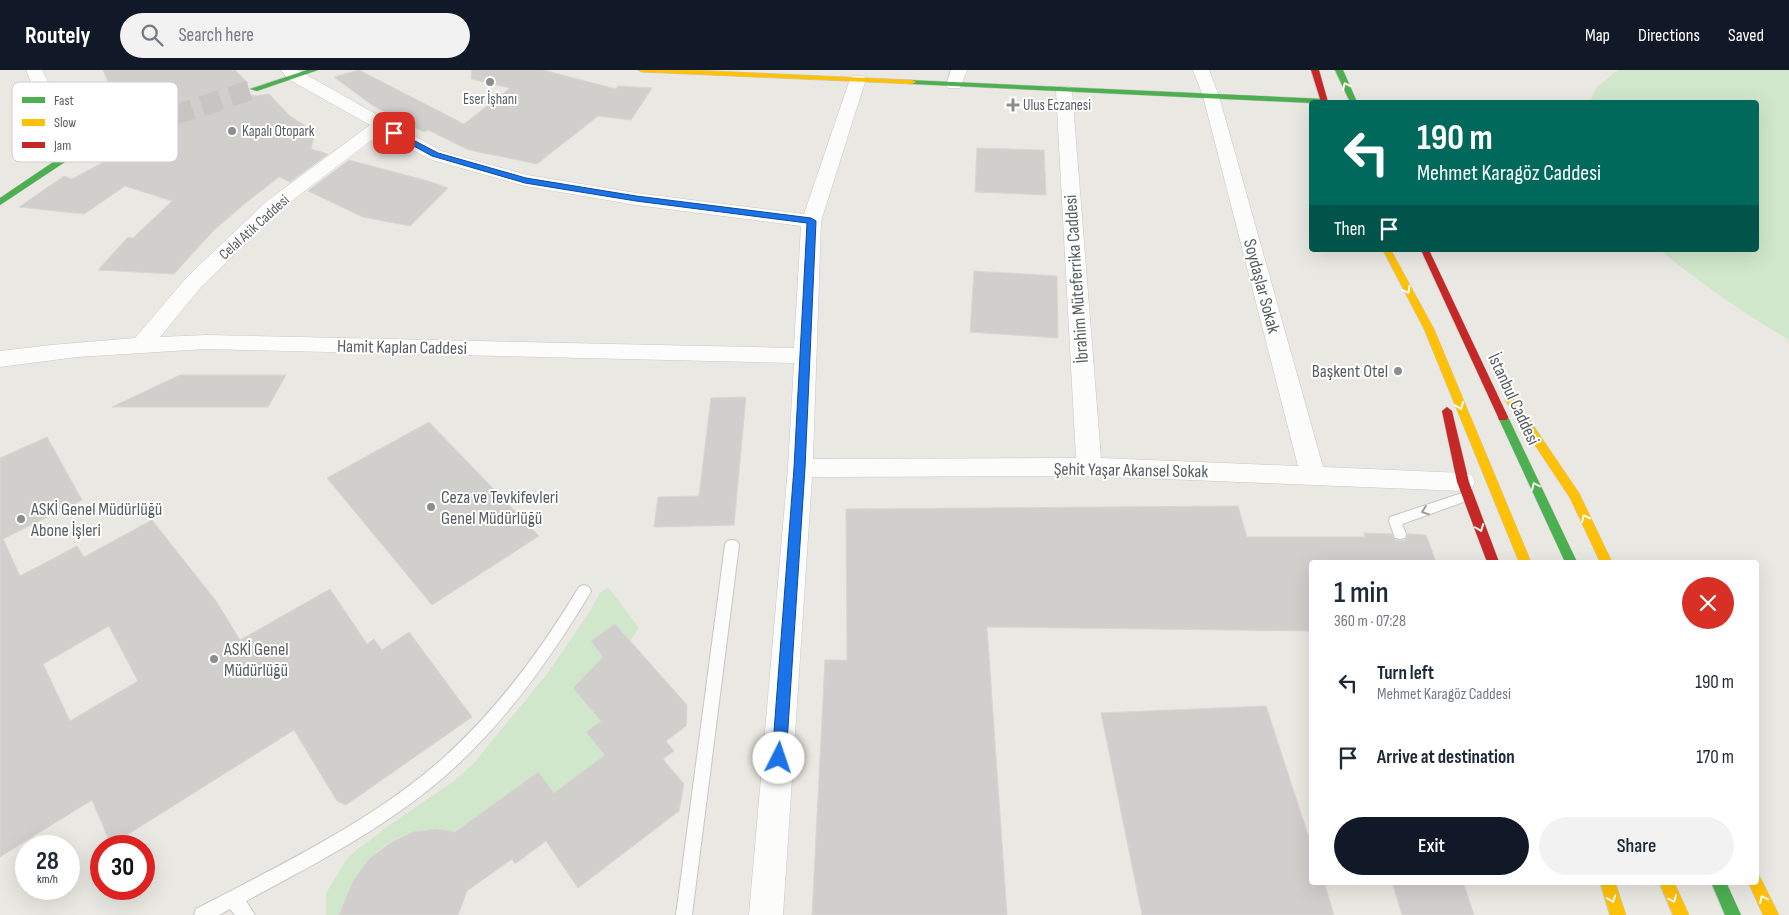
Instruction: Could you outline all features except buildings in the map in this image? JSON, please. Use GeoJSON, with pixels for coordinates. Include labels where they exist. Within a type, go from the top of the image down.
{"type":"FeatureCollection","features":[{"type":"Feature","properties":{"kind":"main road"},"geometry":{"type":"LineString","coordinates":[[254,89],[291,73],[314,70]]}},
{"type":"Feature","properties":{"kind":"main road"},"geometry":{"type":"LineString","coordinates":[[642,70],[827,74],[858,79],[957,77],[1064,90],[1309,101]]}},
{"type":"Feature","properties":{"kind":"main road"},"geometry":{"type":"LineString","coordinates":[[1315,70],[1324,100]]}},
{"type":"Feature","properties":{"kind":"main road"},"geometry":{"type":"LineString","coordinates":[[1339,70],[1353,100]]}},
{"type":"Feature","properties":{"kind":"main road"},"geometry":{"type":"LineString","coordinates":[[0,202],[59,162]]}},
{"type":"Feature","properties":{"kind":"main road"},"geometry":{"type":"LineString","coordinates":[[1388,252],[1392,264],[1429,329],[1524,560]]}},
{"type":"Feature","properties":{"kind":"main road","name":"İstanbul Caddesi"},"geometry":{"type":"LineString","coordinates":[[1426,252],[1464,330],[1569,560]]}},
{"type":"Feature","properties":{"kind":"main road"},"geometry":{"type":"LineString","coordinates":[[1429,329],[1466,489],[1492,560]]}},
{"type":"Feature","properties":{"kind":"main road"},"geometry":{"type":"LineString","coordinates":[[1464,330],[1575,496],[1605,560]]}},
{"type":"Feature","properties":{"kind":"main road"},"geometry":{"type":"LineString","coordinates":[[1608,885],[1618,915]]}},
{"type":"Feature","properties":{"kind":"main road"},"geometry":{"type":"LineString","coordinates":[[1667,885],[1681,915]]}},
{"type":"Feature","properties":{"kind":"main road"},"geometry":{"type":"LineString","coordinates":[[1719,885],[1733,915]]}},
{"type":"Feature","properties":{"kind":"main road"},"geometry":{"type":"LineString","coordinates":[[1756,885],[1771,915]]}},
{"type":"Feature","properties":{"kind":"street"},"geometry":{"type":"LineString","coordinates":[[34,70],[40,82]]}},
{"type":"Feature","properties":{"kind":"street","name":"Soydaşlar Sokak"},"geometry":{"type":"LineString","coordinates":[[1201,70],[1211,96],[1313,475]]}},
{"type":"Feature","properties":{"kind":"street"},"geometry":{"type":"LineString","coordinates":[[291,73],[435,154],[525,180],[636,199],[811,221]]}},
{"type":"Feature","properties":{"kind":"street"},"geometry":{"type":"LineString","coordinates":[[766,915],[800,468],[811,221],[858,79]]}},
{"type":"Feature","properties":{"kind":"street","name":"İbrahim Müteferrika Caddesi"},"geometry":{"type":"LineString","coordinates":[[1064,90],[1089,468]]}},
{"type":"Feature","properties":{"kind":"street","name":"Celal Atik Caddesi"},"geometry":{"type":"LineString","coordinates":[[142,344],[194,282],[274,205],[381,125]]}},
{"type":"Feature","properties":{"kind":"street","name":"Hamit Kaplan Caddesi"},"geometry":{"type":"LineString","coordinates":[[0,359],[42,353],[142,344],[206,342],[804,356]]}},
{"type":"Feature","properties":{"kind":"street","name":"Şehit Yaşar Akansel Sokak"},"geometry":{"type":"LineString","coordinates":[[800,468],[1089,468],[1313,475],[1466,489]]}},
{"type":"Feature","properties":{"kind":"lane"},"geometry":{"type":"LineString","coordinates":[[1400,534],[1394,521],[1466,489]]}},
{"type":"Feature","properties":{"kind":"lane"},"geometry":{"type":"LineString","coordinates":[[684,915],[732,545]]}},
{"type":"Feature","properties":{"kind":"lane"},"geometry":{"type":"LineString","coordinates":[[202,915],[292,868],[365,824],[442,770],[501,711],[555,641],[584,591]]}},
{"type":"Feature","properties":{"kind":"lane"},"geometry":{"type":"LineString","coordinates":[[232,899],[247,915]]}},
{"type":"Feature","properties":{"kind":"green space"},"geometry":{"type":"Polygon","coordinates":[[[1618,70],[1789,70],[1789,340],[1723,298],[1662,252],[1759,252],[1759,100],[1591,100],[1596,88],[1618,70]]]}},
{"type":"Feature","properties":{"kind":"green space"},"geometry":{"type":"Polygon","coordinates":[[[608,587],[639,628],[630,641],[591,641],[603,657],[573,688],[601,721],[586,732],[605,755],[554,793],[538,772],[455,832],[420,832],[398,838],[379,850],[367,863],[343,915],[326,915],[326,893],[348,857],[384,829],[454,781],[473,764],[547,674],[589,613],[600,593],[608,587]]]}},
{"type":"Feature","properties":{"kind":"tunnel"},"geometry":{"type":"LineString","coordinates":[[178,114],[254,89]]}},
{"type":"Feature","properties":{"kind":"traffic: fast"},"geometry":{"type":"LineString","coordinates":[[254,89],[314,70]]}},
{"type":"Feature","properties":{"kind":"traffic: fast"},"geometry":{"type":"LineString","coordinates":[[1339,70],[1353,100]]}},
{"type":"Feature","properties":{"kind":"traffic: fast"},"geometry":{"type":"LineString","coordinates":[[912,82],[1309,100]]}},
{"type":"Feature","properties":{"kind":"traffic: fast"},"geometry":{"type":"LineString","coordinates":[[0,202],[59,162]]}},
{"type":"Feature","properties":{"kind":"traffic: fast"},"geometry":{"type":"LineString","coordinates":[[1503,417],[1570,560]]}},
{"type":"Feature","properties":{"kind":"traffic: fast"},"geometry":{"type":"LineString","coordinates":[[1719,885],[1733,915]]}},
{"type":"Feature","properties":{"kind":"traffic: slow"},"geometry":{"type":"LineString","coordinates":[[642,70],[912,82]]}},
{"type":"Feature","properties":{"kind":"traffic: slow"},"geometry":{"type":"LineString","coordinates":[[1388,252],[1429,329],[1524,560]]}},
{"type":"Feature","properties":{"kind":"traffic: slow"},"geometry":{"type":"LineString","coordinates":[[1510,400],[1575,496],[1605,560]]}},
{"type":"Feature","properties":{"kind":"traffic: slow"},"geometry":{"type":"LineString","coordinates":[[1608,885],[1618,915]]}},
{"type":"Feature","properties":{"kind":"traffic: slow"},"geometry":{"type":"LineString","coordinates":[[1667,885],[1681,915]]}},
{"type":"Feature","properties":{"kind":"traffic: slow"},"geometry":{"type":"LineString","coordinates":[[1756,885],[1771,915]]}},
{"type":"Feature","properties":{"kind":"traffic: jam"},"geometry":{"type":"LineString","coordinates":[[1315,70],[1324,100]]}},
{"type":"Feature","properties":{"kind":"traffic: jam"},"geometry":{"type":"LineString","coordinates":[[1426,252],[1503,417]]}},
{"type":"Feature","properties":{"kind":"traffic: jam"},"geometry":{"type":"LineString","coordinates":[[1447,411],[1463,482],[1492,560]]}},
{"type":"Feature","properties":{"kind":"place","name":"Eser İşhanı"},"geometry":{"type":"Point","coordinates":[490,82]}},
{"type":"Feature","properties":{"kind":"place","name":"Ulus Eczanesi"},"geometry":{"type":"Point","coordinates":[1013,105]}},
{"type":"Feature","properties":{"kind":"place","name":"Kapalı Otopark"},"geometry":{"type":"Point","coordinates":[232,131]}},
{"type":"Feature","properties":{"kind":"place","name":"Başkent Otel"},"geometry":{"type":"Point","coordinates":[1398,371]}},
{"type":"Feature","properties":{"kind":"place","name":"Ceza ve Tevkifevleri Genel Müdürlüğü"},"geometry":{"type":"Point","coordinates":[431,507]}},
{"type":"Feature","properties":{"kind":"place","name":"ASKİ Genel Müdürlüğü Abone İşleri"},"geometry":{"type":"Point","coordinates":[21,519]}},
{"type":"Feature","properties":{"kind":"place","name":"ASKİ Genel Müdürlüğü"},"geometry":{"type":"Point","coordinates":[214,659]}},
{"type":"Feature","properties":{"kind":"route"},"geometry":{"type":"LineString","coordinates":[[394,133],[435,154],[525,180],[636,199],[706,207],[782,219],[811,221],[800,468],[779,758]]}}]}
